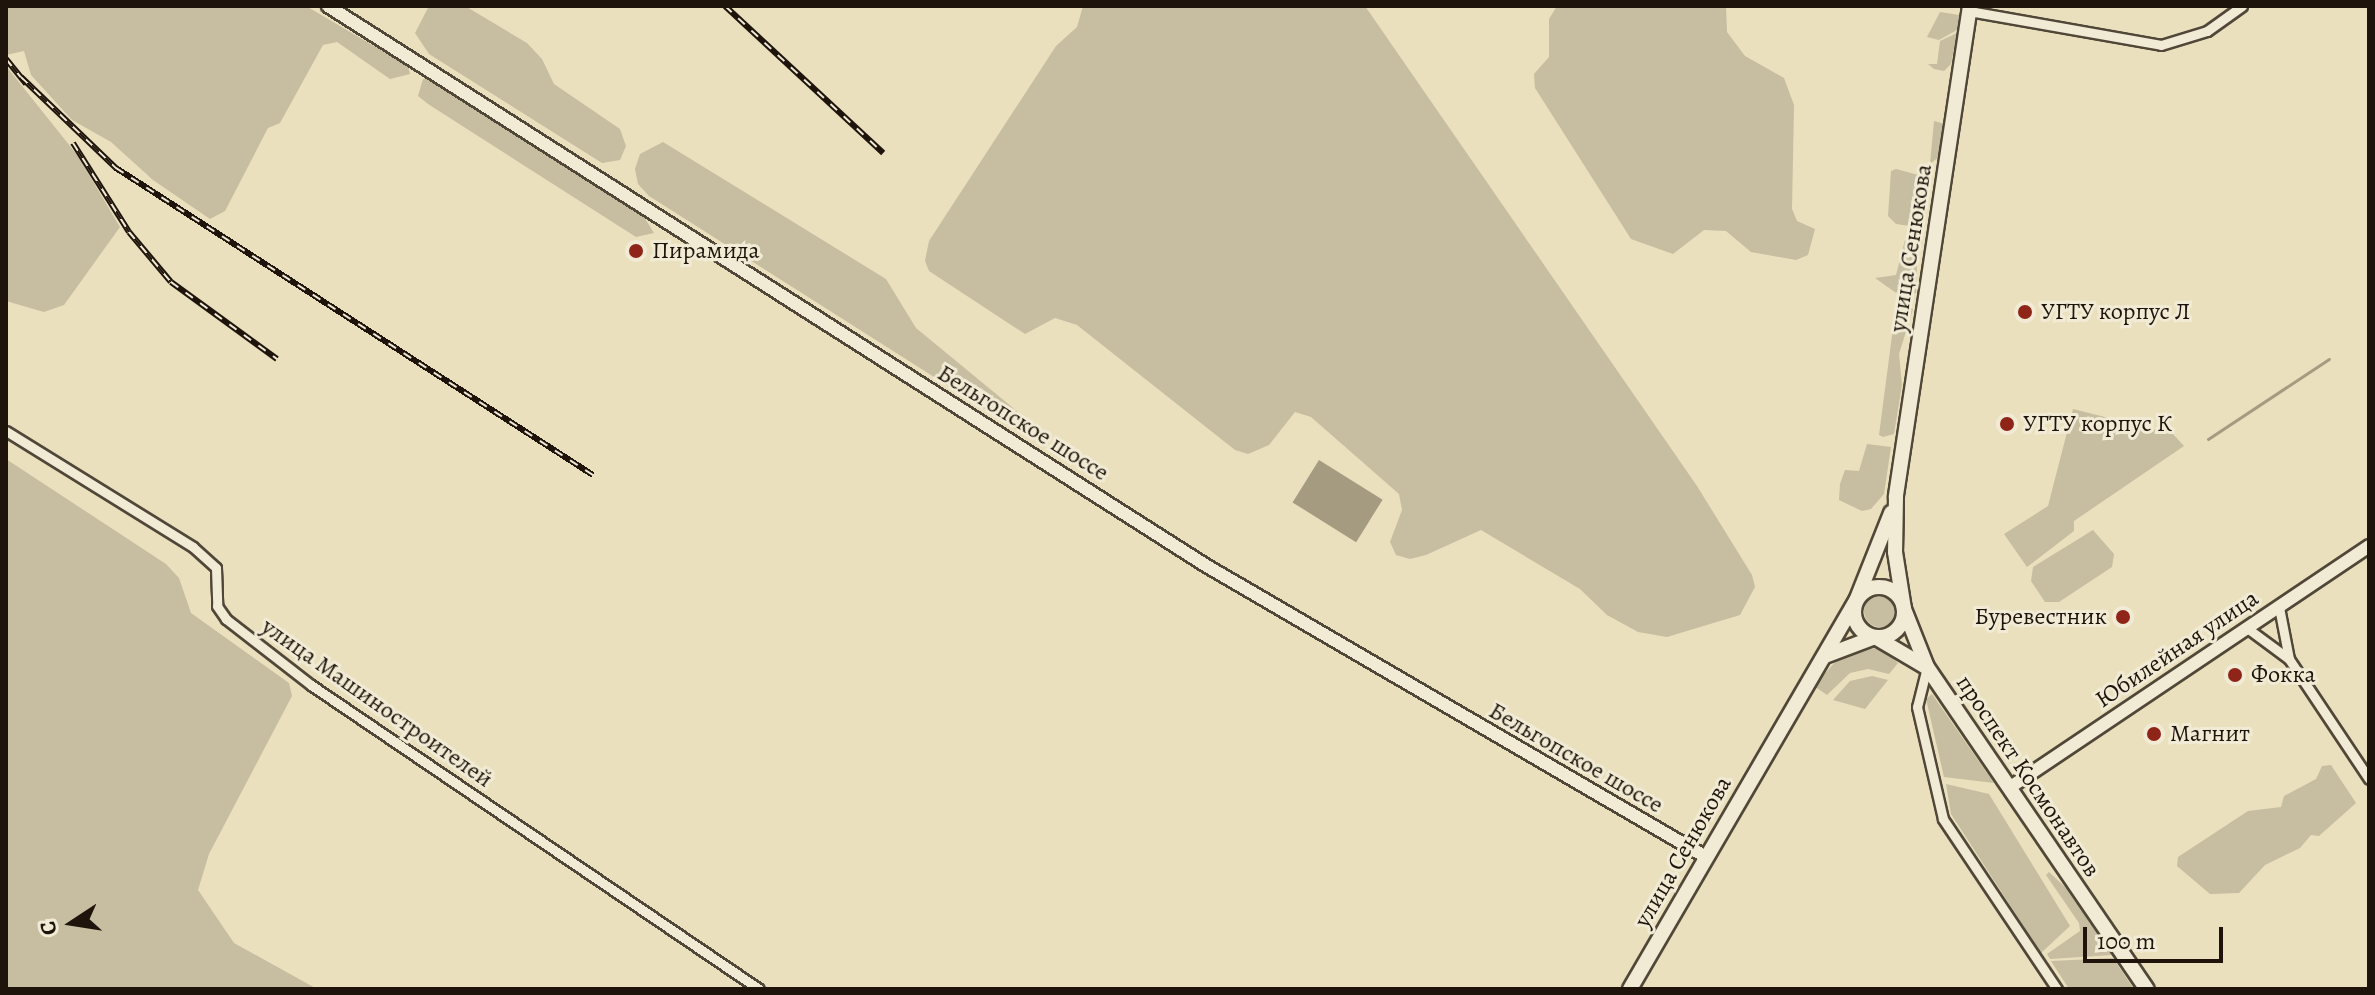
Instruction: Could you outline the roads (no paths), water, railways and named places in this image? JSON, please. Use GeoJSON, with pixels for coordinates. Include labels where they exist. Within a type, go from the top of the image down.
{"type":"FeatureCollection","features":[{"type":"Feature","properties":{"kind":"main road","name":"улица Сенюкова"},"geometry":{"type":"LineString","coordinates":[[1904,609],[1895,552],[1896,497],[1970,8]]}},
{"type":"Feature","properties":{"kind":"main road","name":"улица Сенюкова"},"geometry":{"type":"LineString","coordinates":[[1630,989],[1856,601],[1896,497]]}},
{"type":"Feature","properties":{"kind":"main road"},"geometry":{"type":"LineString","coordinates":[[1825,656],[1895,632],[1904,609],[1897,594],[1883,587],[1867,590],[1856,601],[1857,625],[1875,637]]}},
{"type":"Feature","properties":{"kind":"main road","name":"проспект Космонавтов"},"geometry":{"type":"LineString","coordinates":[[1904,609],[1927,667],[2147,989]]}},
{"type":"Feature","properties":{"kind":"main road","name":"проспект Космонавтов"},"geometry":{"type":"LineString","coordinates":[[1875,637],[1927,667]]}},
{"type":"Feature","properties":{"kind":"street","name":"Бельгопское шоссе"},"geometry":{"type":"LineString","coordinates":[[328,6],[1205,565],[1706,857]]}},
{"type":"Feature","properties":{"kind":"street"},"geometry":{"type":"LineString","coordinates":[[1970,8],[2161,45],[2207,31],[2242,6]]}},
{"type":"Feature","properties":{"kind":"street","name":"улица Машиностроителей"},"geometry":{"type":"LineString","coordinates":[[6,431],[193,547],[216,568],[217,606],[226,619],[311,685],[759,989]]}},
{"type":"Feature","properties":{"kind":"street","name":"Юбилейная улица"},"geometry":{"type":"LineString","coordinates":[[2009,788],[2369,546]]}},
{"type":"Feature","properties":{"kind":"street"},"geometry":{"type":"LineString","coordinates":[[2279,607],[2289,659],[2369,779]]}},
{"type":"Feature","properties":{"kind":"street"},"geometry":{"type":"LineString","coordinates":[[2247,628],[2289,659]]}},
{"type":"Feature","properties":{"kind":"street","name":"проспект Космонавтов"},"geometry":{"type":"LineString","coordinates":[[1927,667],[1917,707],[1943,819],[2057,989]]}},
{"type":"Feature","properties":{"kind":"waterway"},"geometry":{"type":"LineString","coordinates":[[2208,439],[2329,359]]}},
{"type":"Feature","properties":{"kind":"railway"},"geometry":{"type":"LineString","coordinates":[[725,6],[883,153]]}},
{"type":"Feature","properties":{"kind":"railway"},"geometry":{"type":"LineString","coordinates":[[6,59],[26,84]]}},
{"type":"Feature","properties":{"kind":"railway"},"geometry":{"type":"LineString","coordinates":[[21,77],[116,168],[593,475]]}},
{"type":"Feature","properties":{"kind":"railway"},"geometry":{"type":"LineString","coordinates":[[73,143],[129,232],[171,282],[277,359]]}},
{"type":"Feature","properties":{"kind":"place","name":"Пирамида"},"geometry":{"type":"Point","coordinates":[636,251]}},
{"type":"Feature","properties":{"kind":"place","name":"УГТУ корпус Л"},"geometry":{"type":"Point","coordinates":[2025,312]}},
{"type":"Feature","properties":{"kind":"place","name":"УГТУ корпус К"},"geometry":{"type":"Point","coordinates":[2007,424]}},
{"type":"Feature","properties":{"kind":"place","name":"Буревестник"},"geometry":{"type":"Point","coordinates":[2123,617]}},
{"type":"Feature","properties":{"kind":"place","name":"Фокка"},"geometry":{"type":"Point","coordinates":[2235,675]}},
{"type":"Feature","properties":{"kind":"place","name":"Магнит"},"geometry":{"type":"Point","coordinates":[2154,734]}}]}
